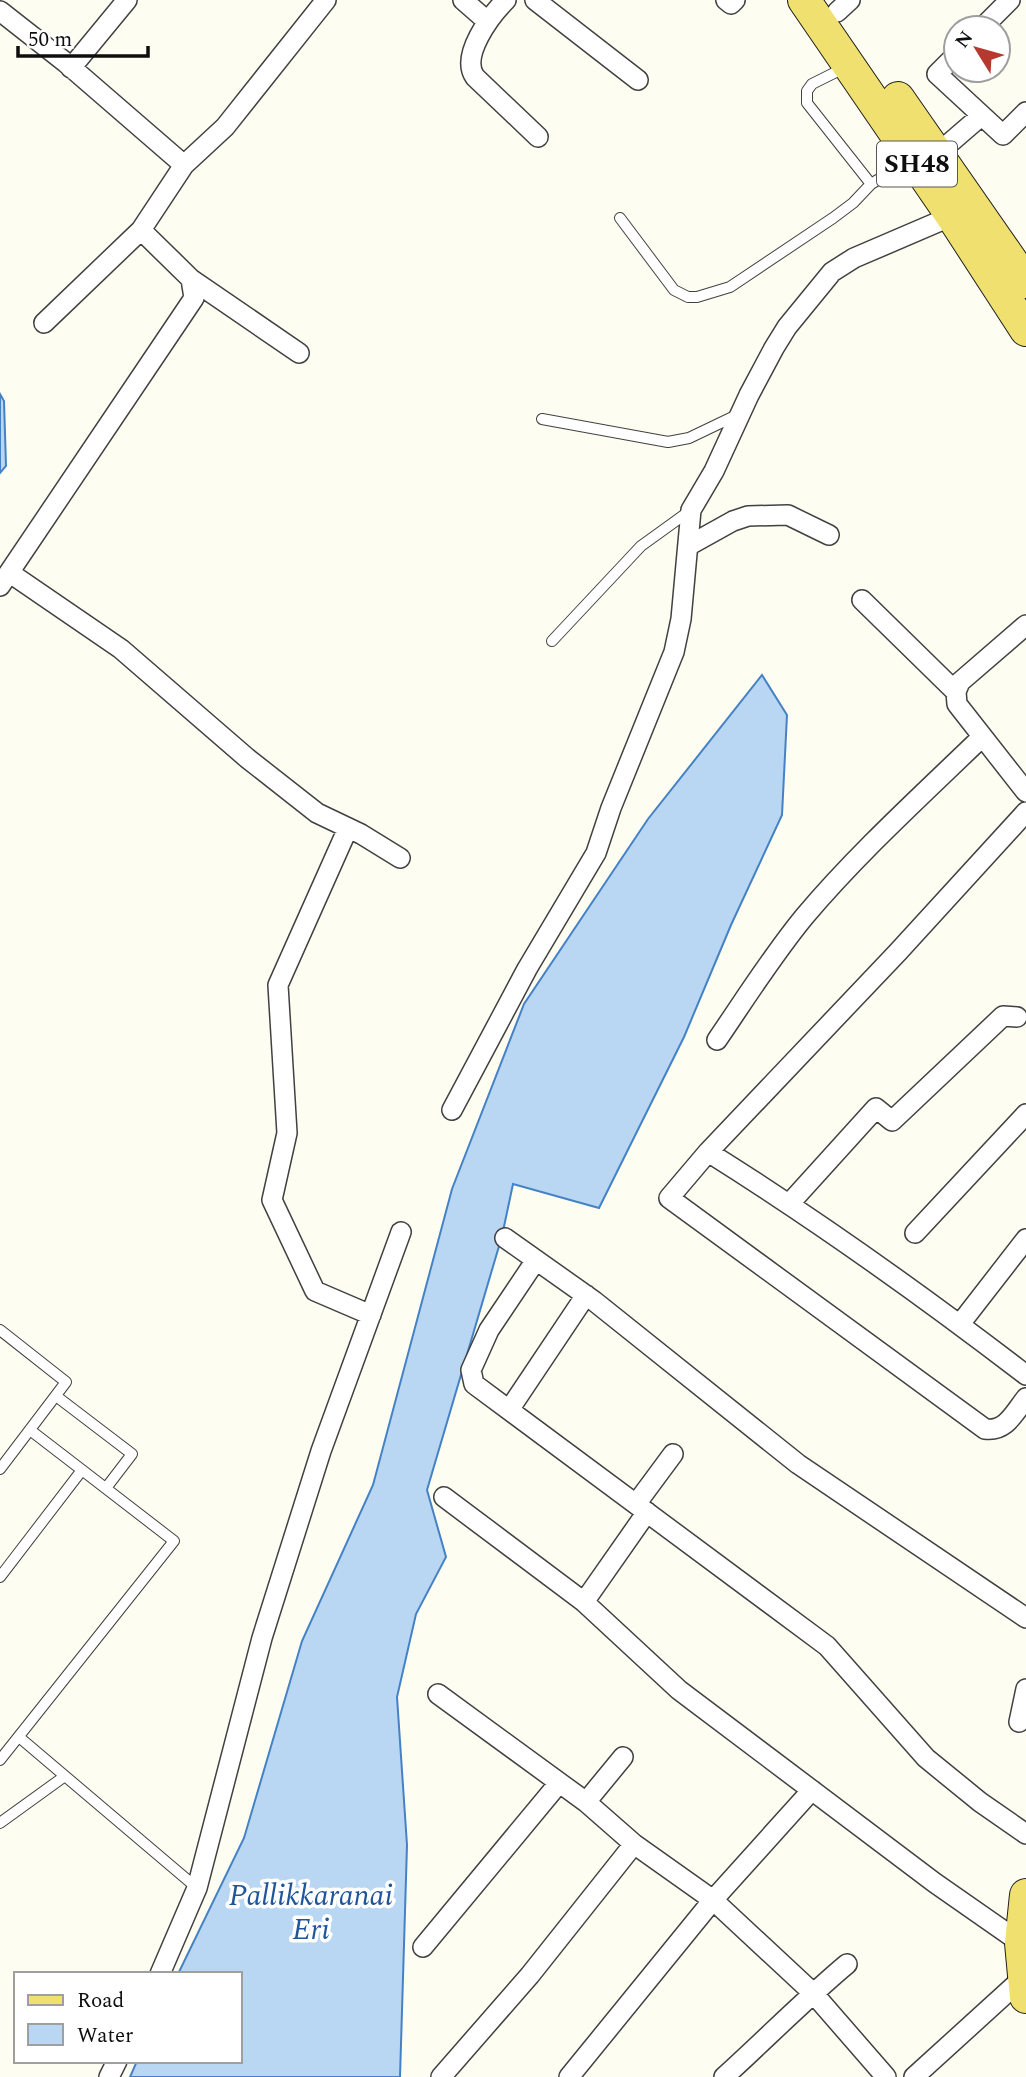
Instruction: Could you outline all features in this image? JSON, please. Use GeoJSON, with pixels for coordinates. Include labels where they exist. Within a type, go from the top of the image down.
{"type":"FeatureCollection","features":[{"type":"Feature","properties":{"kind":"main road","name":"SH48"},"geometry":{"type":"LineString","coordinates":[[804,0],[849,65],[1026,282]]}},
{"type":"Feature","properties":{"kind":"main road","name":"SH48"},"geometry":{"type":"LineString","coordinates":[[838,4],[925,156],[952,216],[1026,330]]}},
{"type":"Feature","properties":{"kind":"main road"},"geometry":{"type":"LineString","coordinates":[[1025,1987],[1021,1944],[1026,1895]]}},
{"type":"Feature","properties":{"kind":"street"},"geometry":{"type":"LineString","coordinates":[[71,68],[127,0]]}},
{"type":"Feature","properties":{"kind":"street"},"geometry":{"type":"LineString","coordinates":[[44,323],[141,230],[184,164],[225,127],[326,0]]}},
{"type":"Feature","properties":{"kind":"street"},"geometry":{"type":"LineString","coordinates":[[463,0],[487,21]]}},
{"type":"Feature","properties":{"kind":"street"},"geometry":{"type":"LineString","coordinates":[[506,0],[487,21],[470,60],[470,69],[475,77],[538,136]]}},
{"type":"Feature","properties":{"kind":"street"},"geometry":{"type":"LineString","coordinates":[[534,0],[638,80]]}},
{"type":"Feature","properties":{"kind":"street"},"geometry":{"type":"LineString","coordinates":[[726,0],[731,4],[735,0]]}},
{"type":"Feature","properties":{"kind":"street"},"geometry":{"type":"LineString","coordinates":[[996,14],[1010,0]]}},
{"type":"Feature","properties":{"kind":"street"},"geometry":{"type":"LineString","coordinates":[[0,11],[184,164]]}},
{"type":"Feature","properties":{"kind":"street"},"geometry":{"type":"LineString","coordinates":[[947,84],[1003,135],[1026,112]]}},
{"type":"Feature","properties":{"kind":"street"},"geometry":{"type":"LineString","coordinates":[[925,156],[981,116]]}},
{"type":"Feature","properties":{"kind":"street"},"geometry":{"type":"LineString","coordinates":[[452,1110],[527,969],[596,853],[611,807],[674,652],[681,619],[691,510],[714,471],[740,414],[787,327],[832,272],[855,258],[952,216]]}},
{"type":"Feature","properties":{"kind":"street"},"geometry":{"type":"LineString","coordinates":[[141,230],[191,279],[299,353]]}},
{"type":"Feature","properties":{"kind":"street"},"geometry":{"type":"LineString","coordinates":[[191,279],[194,298],[5,579],[121,649],[247,758],[317,813],[400,858]]}},
{"type":"Feature","properties":{"kind":"street"},"geometry":{"type":"LineString","coordinates":[[688,547],[733,520],[748,516],[789,515],[829,535]]}},
{"type":"Feature","properties":{"kind":"street"},"geometry":{"type":"LineString","coordinates":[[862,600],[956,692]]}},
{"type":"Feature","properties":{"kind":"street"},"geometry":{"type":"LineString","coordinates":[[1026,625],[960,682],[956,692],[957,704],[1026,792]]}},
{"type":"Feature","properties":{"kind":"street"},"geometry":{"type":"LineString","coordinates":[[717,1040],[805,916],[894,822],[982,737]]}},
{"type":"Feature","properties":{"kind":"street"},"geometry":{"type":"LineString","coordinates":[[1026,812],[898,952],[708,1152],[669,1198],[985,1429],[995,1430],[1005,1426],[1026,1398]]}},
{"type":"Feature","properties":{"kind":"street"},"geometry":{"type":"LineString","coordinates":[[348,828],[278,985],[287,1132],[272,1200],[315,1291],[371,1315]]}},
{"type":"Feature","properties":{"kind":"street"},"geometry":{"type":"LineString","coordinates":[[790,1203],[876,1108],[892,1121],[1003,1016],[1023,1017]]}},
{"type":"Feature","properties":{"kind":"street"},"geometry":{"type":"LineString","coordinates":[[915,1233],[1026,1114]]}},
{"type":"Feature","properties":{"kind":"street"},"geometry":{"type":"LineString","coordinates":[[708,1152],[790,1203],[960,1324],[1026,1375]]}},
{"type":"Feature","properties":{"kind":"street"},"geometry":{"type":"LineString","coordinates":[[161,1972],[197,1888],[262,1638],[321,1451],[401,1231]]}},
{"type":"Feature","properties":{"kind":"street"},"geometry":{"type":"LineString","coordinates":[[505,1238],[586,1295],[798,1464],[1026,1618]]}},
{"type":"Feature","properties":{"kind":"street"},"geometry":{"type":"LineString","coordinates":[[960,1324],[1026,1239]]}},
{"type":"Feature","properties":{"kind":"street"},"geometry":{"type":"LineString","coordinates":[[536,1260],[489,1330],[471,1370],[474,1384],[827,1646],[926,1758],[980,1802],[1026,1834]]}},
{"type":"Feature","properties":{"kind":"street"},"geometry":{"type":"LineString","coordinates":[[509,1410],[586,1295]]}},
{"type":"Feature","properties":{"kind":"street"},"geometry":{"type":"LineString","coordinates":[[584,1602],[673,1454]]}},
{"type":"Feature","properties":{"kind":"street"},"geometry":{"type":"LineString","coordinates":[[444,1497],[584,1602],[679,1690],[935,1883],[1021,1944]]}},
{"type":"Feature","properties":{"kind":"street"},"geometry":{"type":"LineString","coordinates":[[1019,1722],[1026,1689]]}},
{"type":"Feature","properties":{"kind":"street"},"geometry":{"type":"LineString","coordinates":[[438,1694],[586,1802],[634,1844],[713,1900],[813,1993],[886,2077]]}},
{"type":"Feature","properties":{"kind":"street"},"geometry":{"type":"LineString","coordinates":[[586,1802],[623,1757]]}},
{"type":"Feature","properties":{"kind":"street"},"geometry":{"type":"LineString","coordinates":[[423,1947],[559,1783]]}},
{"type":"Feature","properties":{"kind":"street"},"geometry":{"type":"LineString","coordinates":[[569,2077],[713,1900],[812,1790]]}},
{"type":"Feature","properties":{"kind":"street"},"geometry":{"type":"LineString","coordinates":[[441,2077],[530,1975],[634,1844]]}},
{"type":"Feature","properties":{"kind":"street"},"geometry":{"type":"LineString","coordinates":[[724,2077],[847,1964]]}},
{"type":"Feature","properties":{"kind":"street"},"geometry":{"type":"LineString","coordinates":[[914,2077],[1025,1987]]}},
{"type":"Feature","properties":{"kind":"lane"},"geometry":{"type":"LineString","coordinates":[[849,65],[812,85],[807,91],[807,103],[871,184]]}},
{"type":"Feature","properties":{"kind":"lane"},"geometry":{"type":"LineString","coordinates":[[620,218],[674,290],[688,297],[697,297],[730,287],[833,218],[853,203],[871,184],[925,156]]}},
{"type":"Feature","properties":{"kind":"lane"},"geometry":{"type":"LineString","coordinates":[[541,419],[668,442],[689,438],[740,414]]}},
{"type":"Feature","properties":{"kind":"lane"},"geometry":{"type":"LineString","coordinates":[[552,641],[641,546],[691,510]]}},
{"type":"Feature","properties":{"kind":"lane"},"geometry":{"type":"LineString","coordinates":[[0,1329],[66,1382],[0,1469]]}},
{"type":"Feature","properties":{"kind":"lane"},"geometry":{"type":"LineString","coordinates":[[56,1396],[132,1454],[106,1488]]}},
{"type":"Feature","properties":{"kind":"lane"},"geometry":{"type":"LineString","coordinates":[[0,1760],[174,1541],[30,1430]]}},
{"type":"Feature","properties":{"kind":"lane"},"geometry":{"type":"LineString","coordinates":[[0,1577],[82,1470]]}},
{"type":"Feature","properties":{"kind":"lane"},"geometry":{"type":"LineString","coordinates":[[19,1737],[197,1888]]}},
{"type":"Feature","properties":{"kind":"lane"},"geometry":{"type":"LineString","coordinates":[[0,1823],[65,1776]]}},
{"type":"Feature","properties":{"kind":"water"},"geometry":{"type":"Polygon","coordinates":[[[0,394],[4,401],[6,466],[0,473],[0,394]]]}},
{"type":"Feature","properties":{"kind":"water","name":"Pallikkaranai Eri"},"geometry":{"type":"Polygon","coordinates":[[[762,675],[787,715],[782,815],[731,925],[684,1037],[599,1208],[513,1184],[502,1236],[427,1490],[446,1557],[416,1614],[397,1697],[407,1845],[400,2077],[130,2077],[136,2063],[242,2063],[242,1972],[179,1972],[244,1838],[302,1641],[373,1485],[452,1189],[524,1004],[648,819],[762,675]]]}}]}
